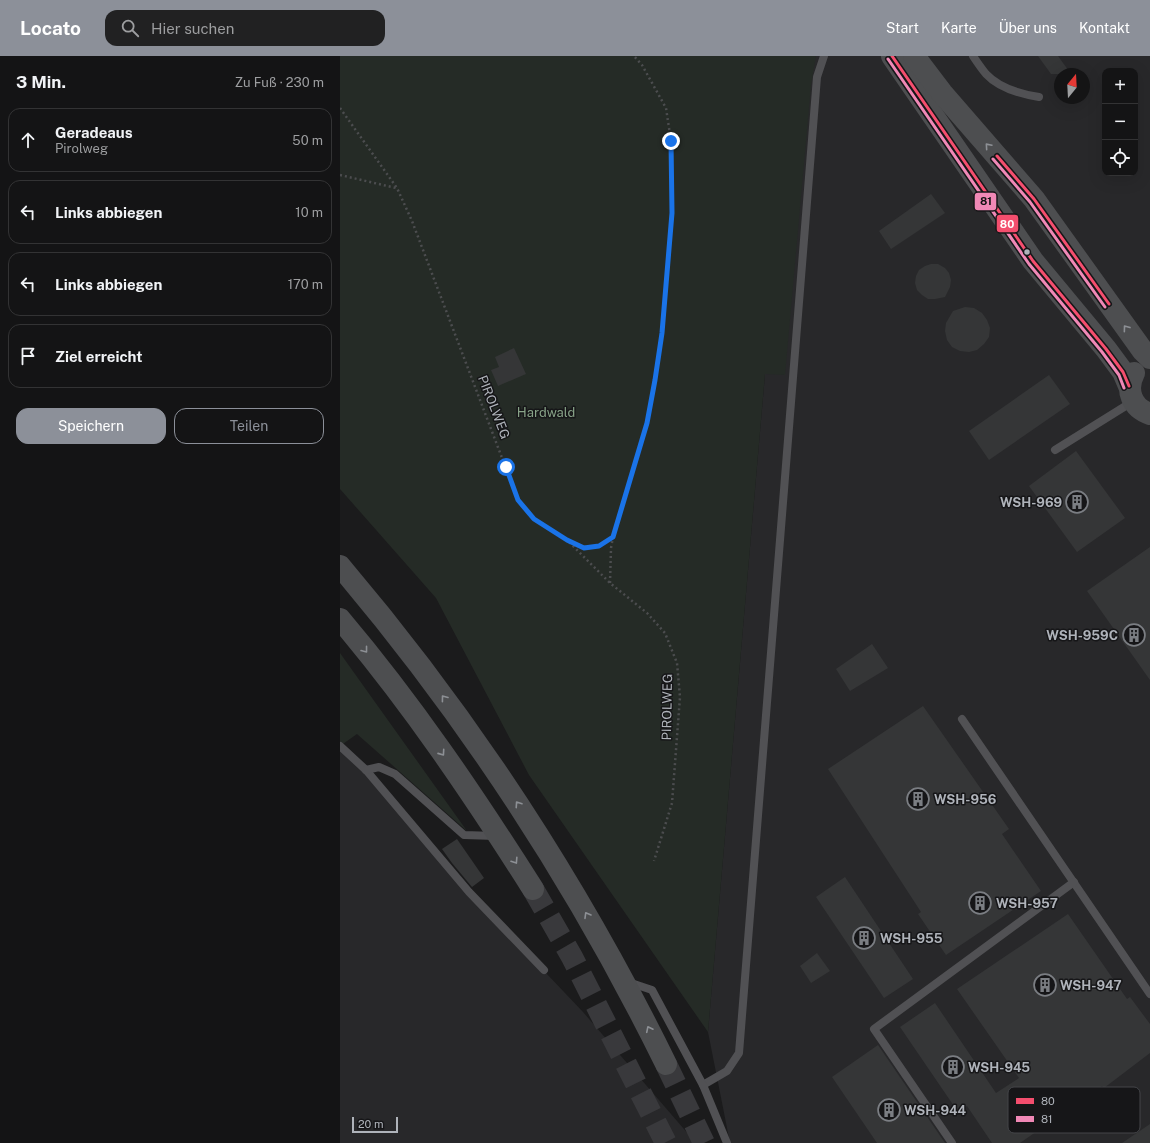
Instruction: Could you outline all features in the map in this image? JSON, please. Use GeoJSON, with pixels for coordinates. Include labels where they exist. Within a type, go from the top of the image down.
{"type":"FeatureCollection","features":[{"type":"Feature","properties":{"kind":"main road"},"geometry":{"type":"LineString","coordinates":[[892,56],[1033,261],[1106,349],[1123,372],[1142,406]]}},
{"type":"Feature","properties":{"kind":"main road"},"geometry":{"type":"LineString","coordinates":[[914,56],[942,93],[1034,199],[1143,352],[1150,358]]}},
{"type":"Feature","properties":{"kind":"main road"},"geometry":{"type":"LineString","coordinates":[[1142,406],[1134,374],[1138,369],[1150,363]]}},
{"type":"Feature","properties":{"kind":"main road"},"geometry":{"type":"LineString","coordinates":[[340,566],[367,597],[463,723],[532,825],[570,886],[624,981],[666,1064]]}},
{"type":"Feature","properties":{"kind":"main road"},"geometry":{"type":"LineString","coordinates":[[340,619],[403,698],[457,774],[533,889]]}},
{"type":"Feature","properties":{"kind":"lane"},"geometry":{"type":"LineString","coordinates":[[703,1085],[727,1071],[739,1053],[817,77],[824,56]]}},
{"type":"Feature","properties":{"kind":"lane"},"geometry":{"type":"LineString","coordinates":[[973,56],[986,74],[1004,87],[1024,94],[1039,97]]}},
{"type":"Feature","properties":{"kind":"lane"},"geometry":{"type":"LineString","coordinates":[[1055,450],[1142,406]]}},
{"type":"Feature","properties":{"kind":"lane"},"geometry":{"type":"LineString","coordinates":[[962,718],[1150,994]]}},
{"type":"Feature","properties":{"kind":"lane"},"geometry":{"type":"LineString","coordinates":[[340,746],[366,770],[469,892],[544,970]]}},
{"type":"Feature","properties":{"kind":"lane"},"geometry":{"type":"LineString","coordinates":[[366,770],[379,767],[395,774],[464,836],[499,837]]}},
{"type":"Feature","properties":{"kind":"lane"},"geometry":{"type":"LineString","coordinates":[[952,1143],[874,1029],[1074,882]]}},
{"type":"Feature","properties":{"kind":"lane"},"geometry":{"type":"LineString","coordinates":[[624,981],[652,990],[703,1085],[727,1143]]}},
{"type":"Feature","properties":{"kind":"path"},"geometry":{"type":"LineString","coordinates":[[610,583],[611,548],[613,537],[647,423],[662,333],[672,213],[671,141],[666,108],[642,64],[634,56]]}},
{"type":"Feature","properties":{"kind":"path","name":"PIROLWEG"},"geometry":{"type":"LineString","coordinates":[[340,108],[396,188],[412,221],[518,500],[534,519],[567,540],[610,583],[647,613],[665,634],[677,663],[680,697],[672,803],[654,861]]}},
{"type":"Feature","properties":{"kind":"path"},"geometry":{"type":"LineString","coordinates":[[340,175],[396,188]]}},
{"type":"Feature","properties":{"kind":"path"},"geometry":{"type":"LineString","coordinates":[[567,540],[584,548],[599,546],[613,537]]}},
{"type":"Feature","properties":{"kind":"shaded area"},"geometry":{"type":"Polygon","coordinates":[[[795,56],[1150,56],[1150,1143],[730,1143],[708,1032],[765,374],[795,56]]]}},
{"type":"Feature","properties":{"kind":"shaded area"},"geometry":{"type":"Polygon","coordinates":[[[340,746],[469,892],[583,1012],[696,1143],[340,1143],[340,746]]]}},
{"type":"Feature","properties":{"kind":"green space","name":"Hardwald"},"geometry":{"type":"Polygon","coordinates":[[[340,56],[816,56],[811,85],[785,375],[765,374],[708,1032],[529,775],[436,598],[340,489],[340,56]]]}},
{"type":"Feature","properties":{"kind":"green space"},"geometry":{"type":"Polygon","coordinates":[[[340,653],[467,831],[357,734],[340,746],[340,653]]]}},
{"type":"Feature","properties":{"kind":"building"},"geometry":{"type":"Polygon","coordinates":[[[1038,56],[1058,56],[1067,68],[1054,68],[1054,74],[1051,74],[1038,56]]]}},
{"type":"Feature","properties":{"kind":"building"},"geometry":{"type":"Polygon","coordinates":[[[931,194],[945,213],[891,249],[879,231],[931,194]]]}},
{"type":"Feature","properties":{"kind":"building"},"geometry":{"type":"Polygon","coordinates":[[[931,264],[938,264],[945,268],[949,273],[951,280],[950,287],[945,297],[928,299],[917,290],[915,283],[919,270],[931,264]]]}},
{"type":"Feature","properties":{"kind":"building"},"geometry":{"type":"Polygon","coordinates":[[[965,307],[974,308],[982,313],[990,328],[989,337],[984,344],[977,350],[969,352],[960,351],[952,347],[947,340],[945,331],[946,323],[953,311],[965,307]]]}},
{"type":"Feature","properties":{"kind":"building"},"geometry":{"type":"Polygon","coordinates":[[[514,348],[526,374],[498,386],[491,370],[499,367],[495,357],[514,348]]]}},
{"type":"Feature","properties":{"kind":"building"},"geometry":{"type":"Polygon","coordinates":[[[1049,375],[1070,404],[989,460],[969,431],[1049,375]]]}},
{"type":"Feature","properties":{"kind":"building","name":"WSH-969"},"geometry":{"type":"Polygon","coordinates":[[[1076,451],[1125,518],[1077,552],[1029,486],[1076,451]]]}},
{"type":"Feature","properties":{"kind":"building","name":"WSH-959C"},"geometry":{"type":"Polygon","coordinates":[[[1150,547],[1150,680],[1087,591],[1150,547]]]}},
{"type":"Feature","properties":{"kind":"building"},"geometry":{"type":"Polygon","coordinates":[[[872,644],[888,668],[850,691],[836,669],[872,644]]]}},
{"type":"Feature","properties":{"kind":"building","name":"WSH-956"},"geometry":{"type":"Polygon","coordinates":[[[923,706],[1009,829],[1002,834],[1041,891],[946,955],[918,914],[921,912],[828,769],[923,706]]]}},
{"type":"Feature","properties":{"kind":"building"},"geometry":{"type":"Polygon","coordinates":[[[457,839],[484,878],[472,887],[442,849],[457,839]]]}},
{"type":"Feature","properties":{"kind":"building","name":"WSH-955"},"geometry":{"type":"Polygon","coordinates":[[[845,877],[913,979],[884,998],[816,897],[845,877]]]}},
{"type":"Feature","properties":{"kind":"building"},"geometry":{"type":"Polygon","coordinates":[[[1068,914],[1127,999],[1130,997],[1150,1024],[1150,1053],[1105,1087],[1008,1087],[1008,1133],[1034,1133],[1020,1143],[992,1143],[967,1106],[958,1112],[900,1027],[935,1003],[996,1093],[1019,1078],[957,989],[1068,914]]]}},
{"type":"Feature","properties":{"kind":"building"},"geometry":{"type":"Polygon","coordinates":[[[817,953],[830,971],[811,983],[800,966],[817,953]]]}},
{"type":"Feature","properties":{"kind":"building","name":"WSH-944"},"geometry":{"type":"Polygon","coordinates":[[[878,1045],[945,1143],[877,1143],[832,1077],[878,1045]]]}},
{"type":"Feature","properties":{"kind":"building"},"geometry":{"type":"Polygon","coordinates":[[[1150,1124],[1150,1143],[1122,1143],[1137,1133],[1140,1133],[1140,1131],[1150,1124]]]}},
{"type":"Feature","properties":{"kind":"tunnel"},"geometry":{"type":"LineString","coordinates":[[533,889],[572,957],[666,1143]]}},
{"type":"Feature","properties":{"kind":"tunnel"},"geometry":{"type":"LineString","coordinates":[[666,1064],[704,1143]]}},
{"type":"Feature","properties":{"kind":"transit line","name":"80"},"geometry":{"type":"LineString","coordinates":[[892,56],[1033,261],[1106,349],[1123,372],[1129,386]]}},
{"type":"Feature","properties":{"kind":"transit line","name":"81"},"geometry":{"type":"LineString","coordinates":[[888,59],[1029,264],[1102,352],[1119,375],[1124,388]]}},
{"type":"Feature","properties":{"kind":"transit line","name":"80"},"geometry":{"type":"LineString","coordinates":[[997,156],[1034,199],[1109,304]]}},
{"type":"Feature","properties":{"kind":"transit line","name":"81"},"geometry":{"type":"LineString","coordinates":[[993,159],[1030,202],[1105,307]]}},
{"type":"Feature","properties":{"kind":"place","name":"WSH-969"},"geometry":{"type":"Point","coordinates":[1077,502]}},
{"type":"Feature","properties":{"kind":"place","name":"WSH-959C"},"geometry":{"type":"Point","coordinates":[1134,635]}},
{"type":"Feature","properties":{"kind":"place","name":"WSH-956"},"geometry":{"type":"Point","coordinates":[918,799]}},
{"type":"Feature","properties":{"kind":"place","name":"WSH-957"},"geometry":{"type":"Point","coordinates":[980,903]}},
{"type":"Feature","properties":{"kind":"place","name":"WSH-955"},"geometry":{"type":"Point","coordinates":[864,938]}},
{"type":"Feature","properties":{"kind":"place","name":"WSH-947"},"geometry":{"type":"Point","coordinates":[1045,985]}},
{"type":"Feature","properties":{"kind":"place","name":"WSH-945"},"geometry":{"type":"Point","coordinates":[953,1067]}},
{"type":"Feature","properties":{"kind":"place","name":"WSH-944"},"geometry":{"type":"Point","coordinates":[889,1110]}},
{"type":"Feature","properties":{"kind":"route"},"geometry":{"type":"LineString","coordinates":[[506,467],[518,500],[534,519],[567,540],[584,548],[599,546],[613,537],[647,423],[662,333],[672,213],[671,141]]}}]}
